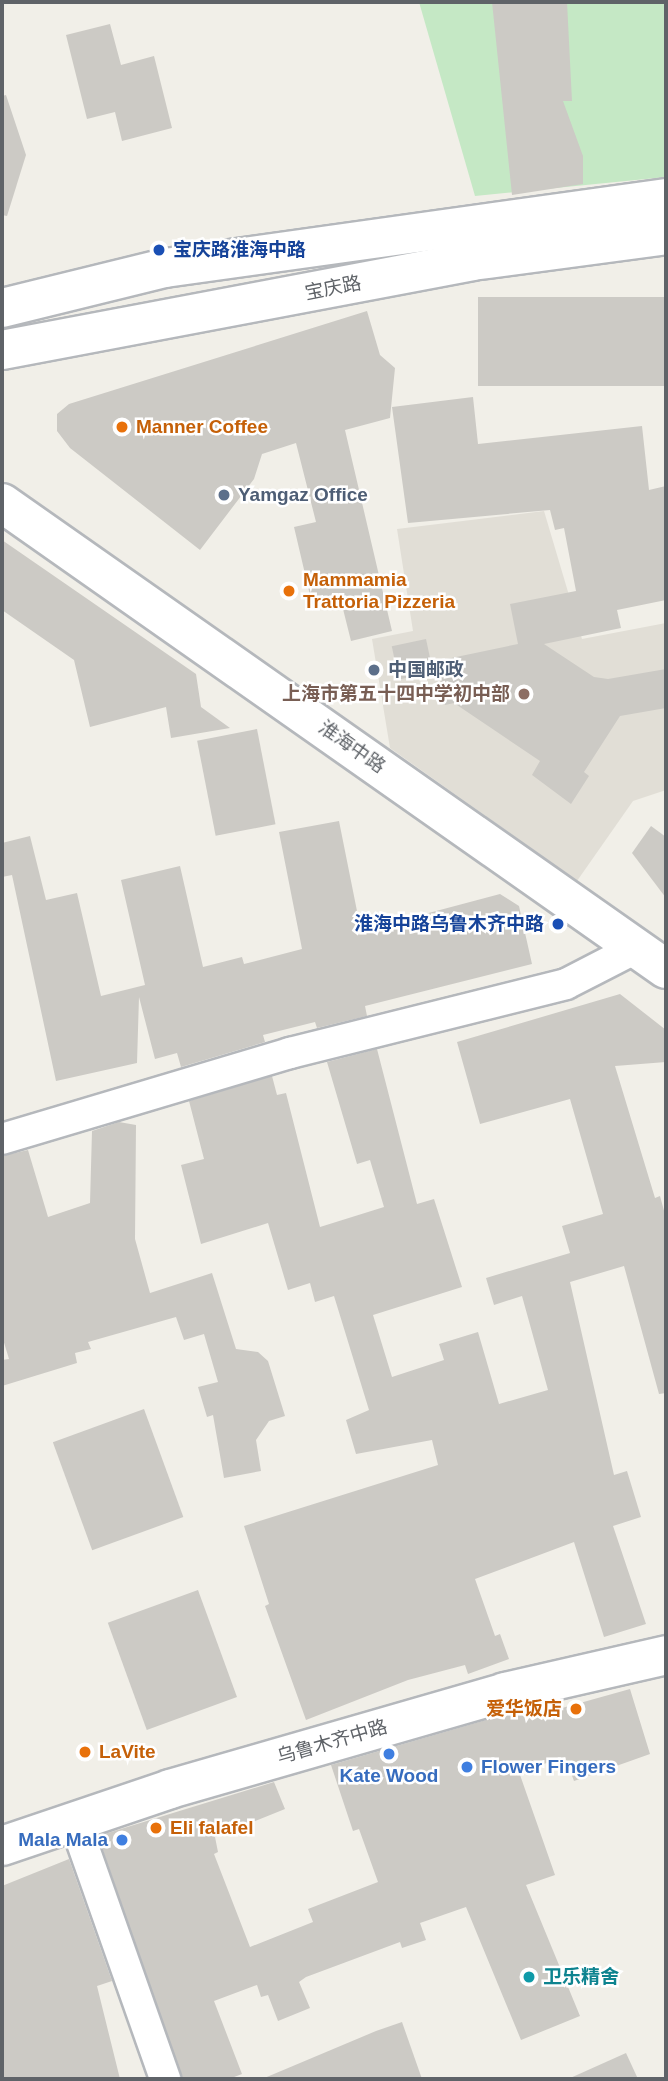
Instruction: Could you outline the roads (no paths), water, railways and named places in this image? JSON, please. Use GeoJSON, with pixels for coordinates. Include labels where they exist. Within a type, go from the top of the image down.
{"type":"FeatureCollection","features":[{"type":"Feature","properties":{"kind":"main road"},"geometry":{"type":"LineString","coordinates":[[2,307],[164,268],[666,198]]}},
{"type":"Feature","properties":{"kind":"main road","name":"宝庆路"},"geometry":{"type":"LineString","coordinates":[[2,350],[472,261],[666,234]]}},
{"type":"Feature","properties":{"kind":"main road","name":"淮海中路"},"geometry":{"type":"LineString","coordinates":[[2,503],[651,959]]}},
{"type":"Feature","properties":{"kind":"main road","name":"乌鲁木齐中路"},"geometry":{"type":"LineString","coordinates":[[2,1846],[74,1820],[505,1692],[666,1655]]}},
{"type":"Feature","properties":{"kind":"street"},"geometry":{"type":"LineString","coordinates":[[2,1139],[290,1053],[566,984],[651,959]]}},
{"type":"Feature","properties":{"kind":"street"},"geometry":{"type":"LineString","coordinates":[[74,1820],[165,2079]]}},
{"type":"Feature","properties":{"kind":"place","name":"宝庆路淮海中路"},"geometry":{"type":"Point","coordinates":[159,250]}},
{"type":"Feature","properties":{"kind":"place","name":"Manner Coffee"},"geometry":{"type":"Point","coordinates":[122,427]}},
{"type":"Feature","properties":{"kind":"place","name":"Yamgaz Office"},"geometry":{"type":"Point","coordinates":[224,495]}},
{"type":"Feature","properties":{"kind":"place","name":"Mammamia Trattoria Pizzeria"},"geometry":{"type":"Point","coordinates":[289,591]}},
{"type":"Feature","properties":{"kind":"place","name":"中国邮政"},"geometry":{"type":"Point","coordinates":[374,670]}},
{"type":"Feature","properties":{"kind":"place","name":"上海市第五十四中学初中部"},"geometry":{"type":"Point","coordinates":[524,694]}},
{"type":"Feature","properties":{"kind":"place","name":"淮海中路乌鲁木齐中路"},"geometry":{"type":"Point","coordinates":[558,924]}},
{"type":"Feature","properties":{"kind":"place","name":"爱华饭店"},"geometry":{"type":"Point","coordinates":[576,1709]}},
{"type":"Feature","properties":{"kind":"place","name":"LaVite"},"geometry":{"type":"Point","coordinates":[85,1752]}},
{"type":"Feature","properties":{"kind":"place","name":"Kate Wood"},"geometry":{"type":"Point","coordinates":[389,1754]}},
{"type":"Feature","properties":{"kind":"place","name":"Flower Fingers"},"geometry":{"type":"Point","coordinates":[467,1767]}},
{"type":"Feature","properties":{"kind":"place","name":"Eli falafel"},"geometry":{"type":"Point","coordinates":[156,1828]}},
{"type":"Feature","properties":{"kind":"place","name":"Mala Mala"},"geometry":{"type":"Point","coordinates":[122,1840]}},
{"type":"Feature","properties":{"kind":"place","name":"卫乐精舍"},"geometry":{"type":"Point","coordinates":[529,1977]}}]}
